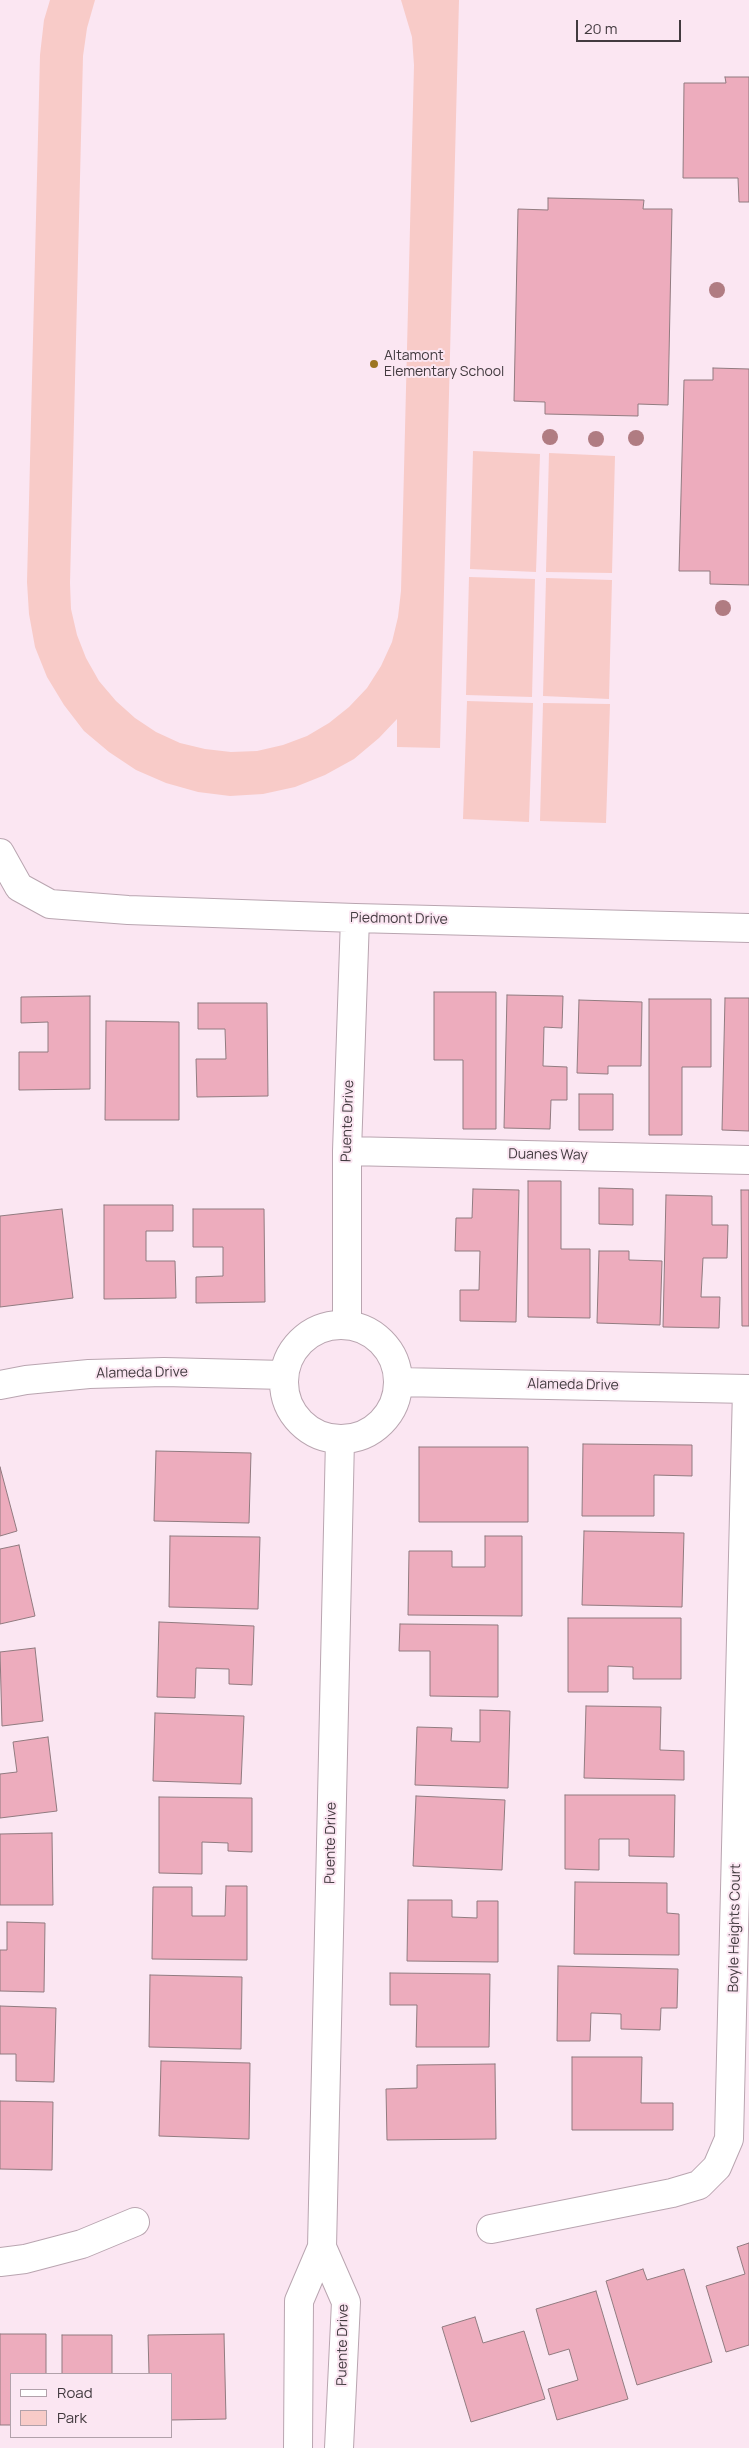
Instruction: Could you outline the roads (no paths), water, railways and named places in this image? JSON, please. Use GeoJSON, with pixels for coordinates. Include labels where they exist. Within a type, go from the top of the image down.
{"type":"FeatureCollection","features":[{"type":"Feature","properties":{"kind":"street","name":"Piedmont Drive"},"geometry":{"type":"LineString","coordinates":[[0,853],[19,887],[50,904],[128,910],[355,918],[749,928]]}},
{"type":"Feature","properties":{"kind":"street","name":"Puente Drive"},"geometry":{"type":"LineString","coordinates":[[347,1325],[347,1151],[355,918]]}},
{"type":"Feature","properties":{"kind":"street","name":"Duanes Way"},"geometry":{"type":"LineString","coordinates":[[347,1151],[749,1160]]}},
{"type":"Feature","properties":{"kind":"street"},"geometry":{"type":"LineString","coordinates":[[347,1325],[374,1335],[386,1346],[396,1367],[398,1382],[396,1399],[389,1413],[378,1426],[365,1434],[340,1439],[321,1435],[296,1418],[286,1398],[284,1375],[292,1352],[301,1340],[322,1328],[347,1325]]}},
{"type":"Feature","properties":{"kind":"street","name":"Alameda Drive"},"geometry":{"type":"LineString","coordinates":[[0,1385],[26,1380],[164,1372],[284,1375]]}},
{"type":"Feature","properties":{"kind":"street","name":"Alameda Drive"},"geometry":{"type":"LineString","coordinates":[[398,1382],[748,1389]]}},
{"type":"Feature","properties":{"kind":"street","name":"Boyle Heights Court"},"geometry":{"type":"LineString","coordinates":[[491,2228],[672,2193],[699,2185],[717,2167],[729,2139],[748,1389]]}},
{"type":"Feature","properties":{"kind":"street","name":"Puente Drive"},"geometry":{"type":"LineString","coordinates":[[298,2448],[299,2301],[322,2247],[340,1439]]}},
{"type":"Feature","properties":{"kind":"street"},"geometry":{"type":"LineString","coordinates":[[0,2262],[25,2259],[82,2244],[135,2222]]}},
{"type":"Feature","properties":{"kind":"street","name":"Puente Drive"},"geometry":{"type":"LineString","coordinates":[[322,2247],[346,2302],[339,2448]]}},
{"type":"Feature","properties":{"kind":"place","name":"Altamont Elementary School"},"geometry":{"type":"Point","coordinates":[374,364]}}]}
